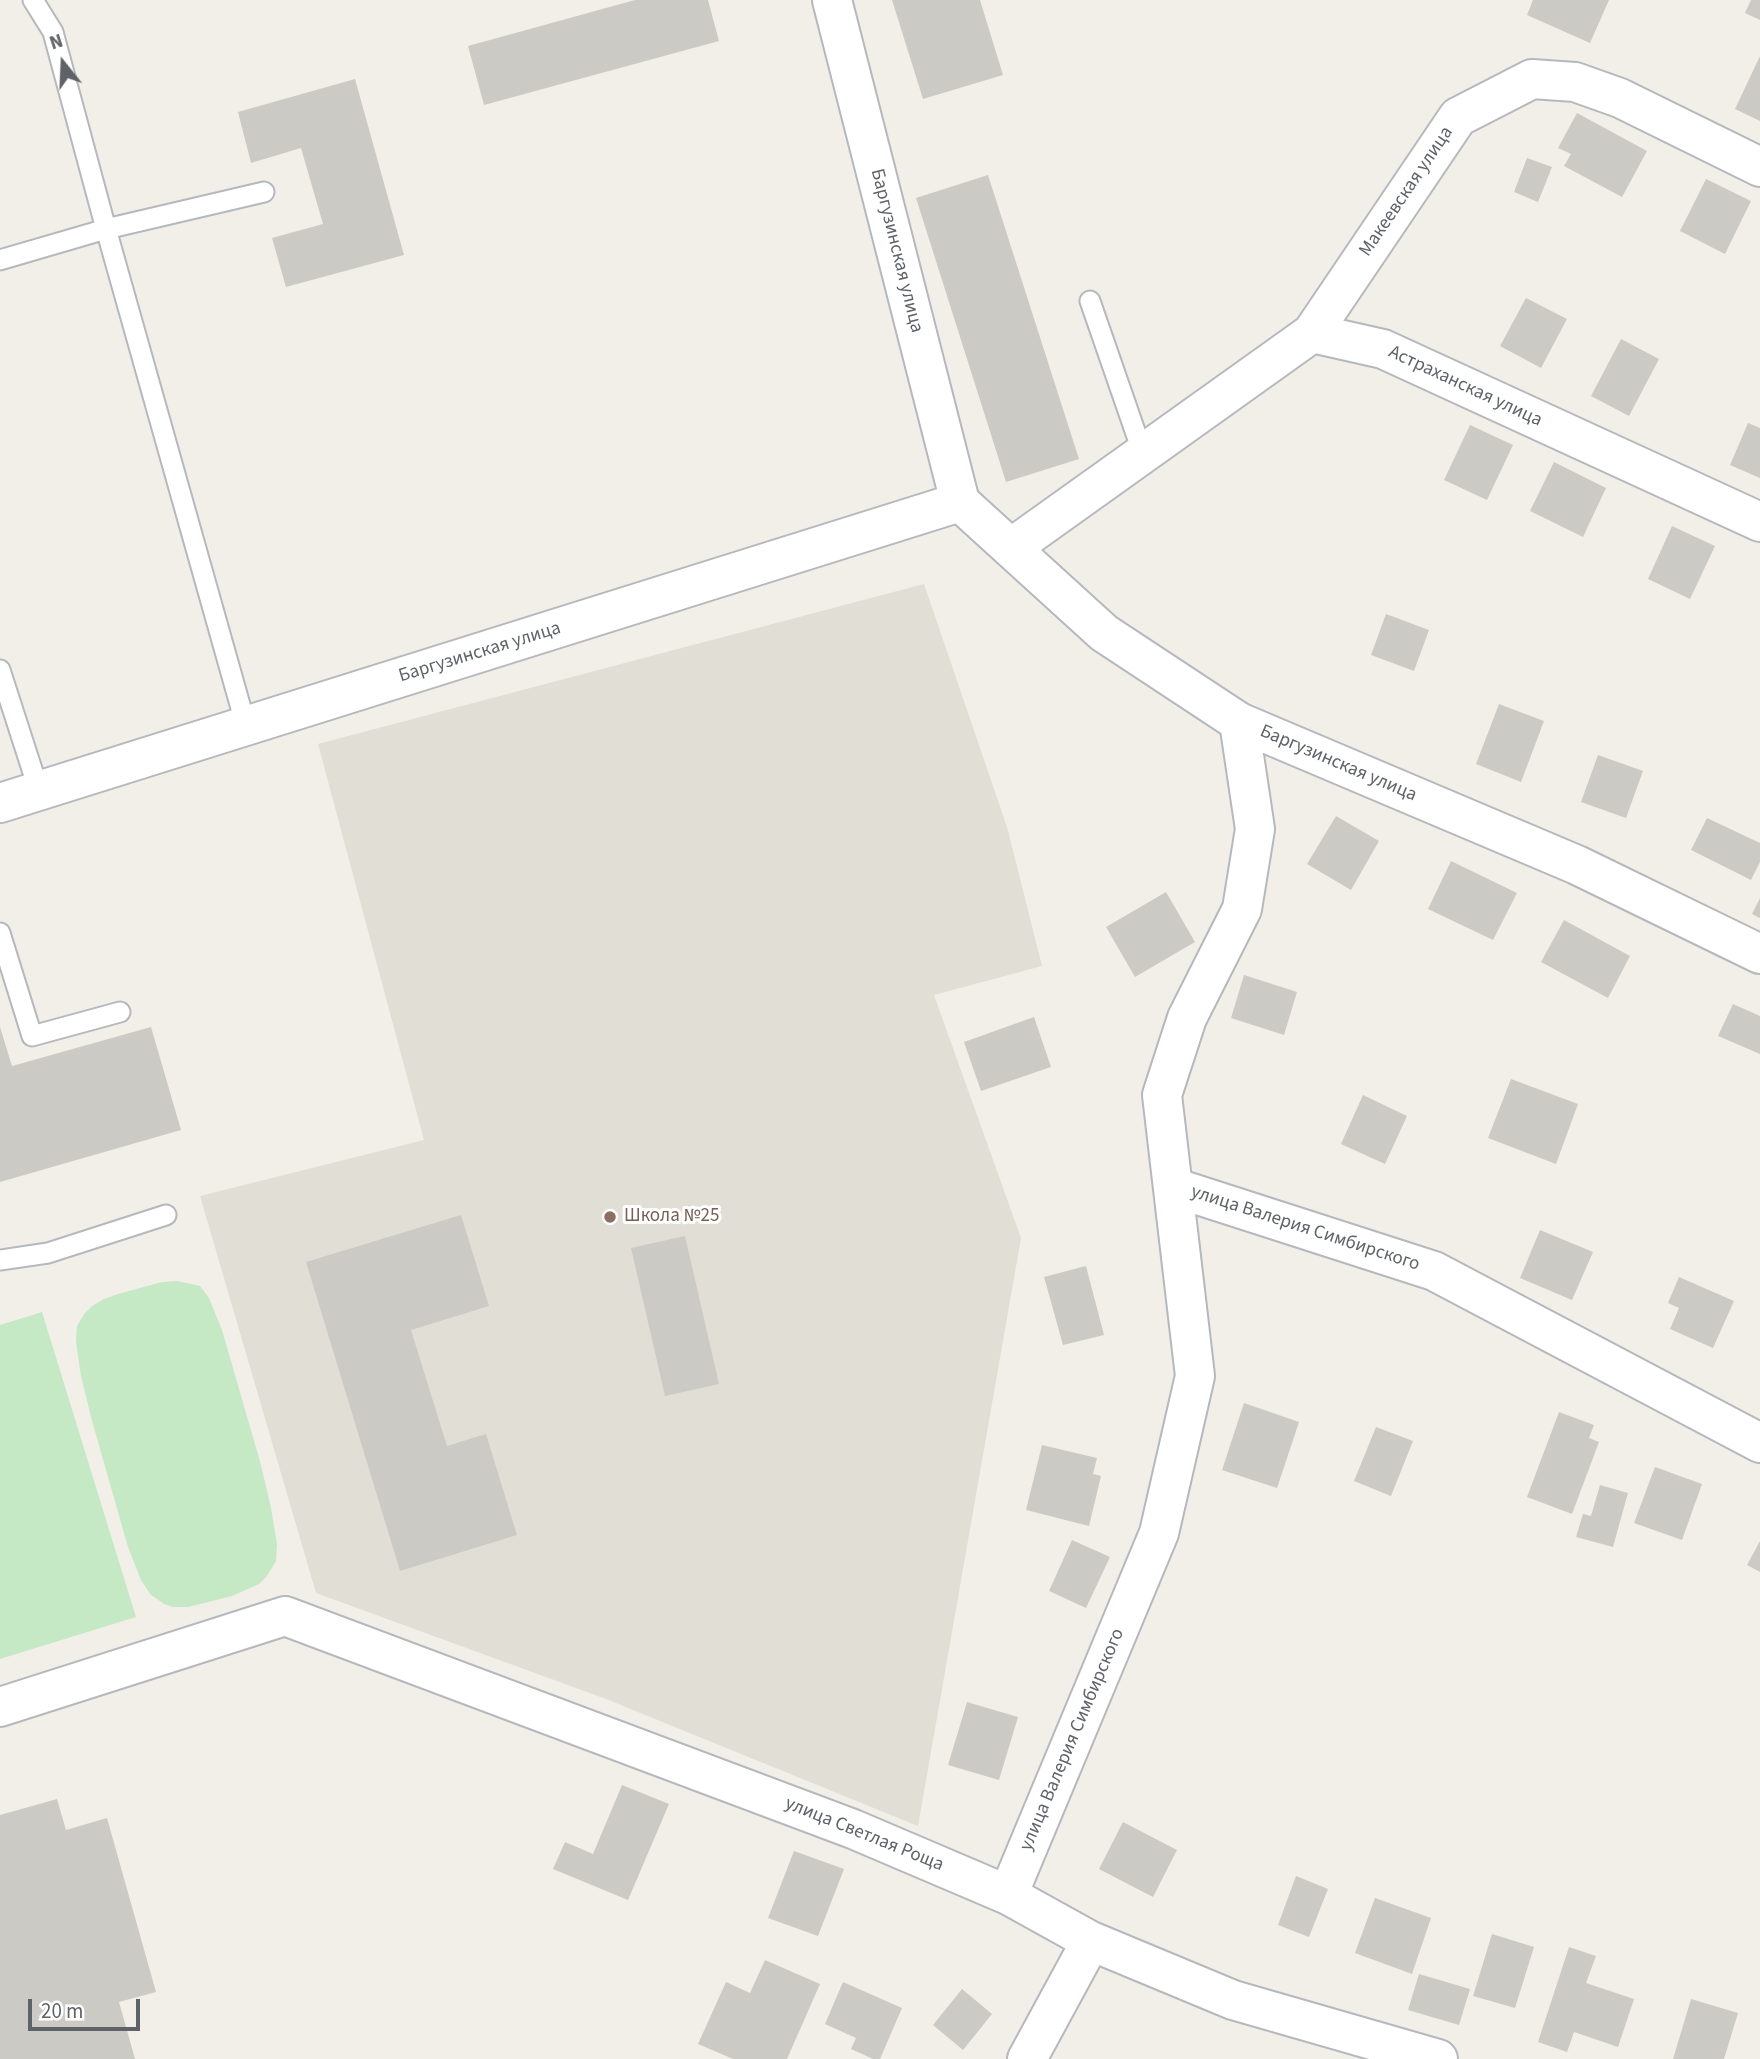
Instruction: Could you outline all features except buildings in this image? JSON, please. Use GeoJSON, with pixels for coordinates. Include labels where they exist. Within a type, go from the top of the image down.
{"type":"FeatureCollection","features":[{"type":"Feature","properties":{"kind":"street","name":"Баргузинская улица"},"geometry":{"type":"LineString","coordinates":[[832,0],[960,502],[1104,634],[1240,722],[1577,865],[1760,954]]}},
{"type":"Feature","properties":{"kind":"street","name":"Макеевская улица"},"geometry":{"type":"LineString","coordinates":[[1312,333],[1458,117],[1532,79],[1575,82],[1620,98],[1760,167]]}},
{"type":"Feature","properties":{"kind":"street"},"geometry":{"type":"LineString","coordinates":[[1011,548],[1312,333]]}},
{"type":"Feature","properties":{"kind":"street","name":"Астраханская улица"},"geometry":{"type":"LineString","coordinates":[[1312,333],[1383,349],[1760,522]]}},
{"type":"Feature","properties":{"kind":"street","name":"Баргузинская улица"},"geometry":{"type":"LineString","coordinates":[[0,803],[960,502]]}},
{"type":"Feature","properties":{"kind":"street"},"geometry":{"type":"LineString","coordinates":[[1173,1187],[1162,1096],[1187,1018],[1242,909],[1255,829],[1240,722]]}},
{"type":"Feature","properties":{"kind":"street","name":"улица Валерия Симбирского"},"geometry":{"type":"LineString","coordinates":[[1008,1895],[1159,1533],[1195,1376],[1173,1187],[1434,1270],[1760,1443]]}},
{"type":"Feature","properties":{"kind":"street","name":"улица Светлая Роща"},"geometry":{"type":"LineString","coordinates":[[0,1707],[285,1616],[853,1829],[1008,1895],[1091,1941],[1233,2000],[1438,2059]]}},
{"type":"Feature","properties":{"kind":"street"},"geometry":{"type":"LineString","coordinates":[[1027,2059],[1091,1941]]}},
{"type":"Feature","properties":{"kind":"lane"},"geometry":{"type":"LineString","coordinates":[[33,0],[53,32]]}},
{"type":"Feature","properties":{"kind":"lane"},"geometry":{"type":"LineString","coordinates":[[53,0],[53,32],[246,726]]}},
{"type":"Feature","properties":{"kind":"lane"},"geometry":{"type":"LineString","coordinates":[[0,260],[106,229],[264,192]]}},
{"type":"Feature","properties":{"kind":"lane"},"geometry":{"type":"LineString","coordinates":[[1090,301],[1143,454]]}},
{"type":"Feature","properties":{"kind":"lane"},"geometry":{"type":"LineString","coordinates":[[0,670],[39,791]]}},
{"type":"Feature","properties":{"kind":"lane"},"geometry":{"type":"LineString","coordinates":[[0,933],[33,1036],[120,1012]]}},
{"type":"Feature","properties":{"kind":"lane"},"geometry":{"type":"LineString","coordinates":[[0,1260],[48,1253],[166,1214]]}},
{"type":"Feature","properties":{"kind":"shaded area","name":"Школа №25"},"geometry":{"type":"Polygon","coordinates":[[[924,584],[1007,827],[1042,966],[934,995],[1021,1238],[918,1826],[606,1699],[316,1593],[200,1196],[424,1140],[318,744],[924,584]]]}},
{"type":"Feature","properties":{"kind":"green space"},"geometry":{"type":"Polygon","coordinates":[[[177,1281],[200,1286],[209,1298],[222,1330],[261,1465],[277,1544],[276,1561],[259,1584],[232,1596],[188,1607],[164,1604],[150,1594],[141,1580],[128,1547],[91,1417],[76,1342],[77,1326],[92,1306],[118,1294],[162,1282],[177,1281]]]}},
{"type":"Feature","properties":{"kind":"green space"},"geometry":{"type":"Polygon","coordinates":[[[42,1312],[136,1617],[0,1659],[0,1325],[42,1312]]]}},
{"type":"Feature","properties":{"kind":"place","name":"Школа №25"},"geometry":{"type":"Point","coordinates":[610,1217]}}]}
